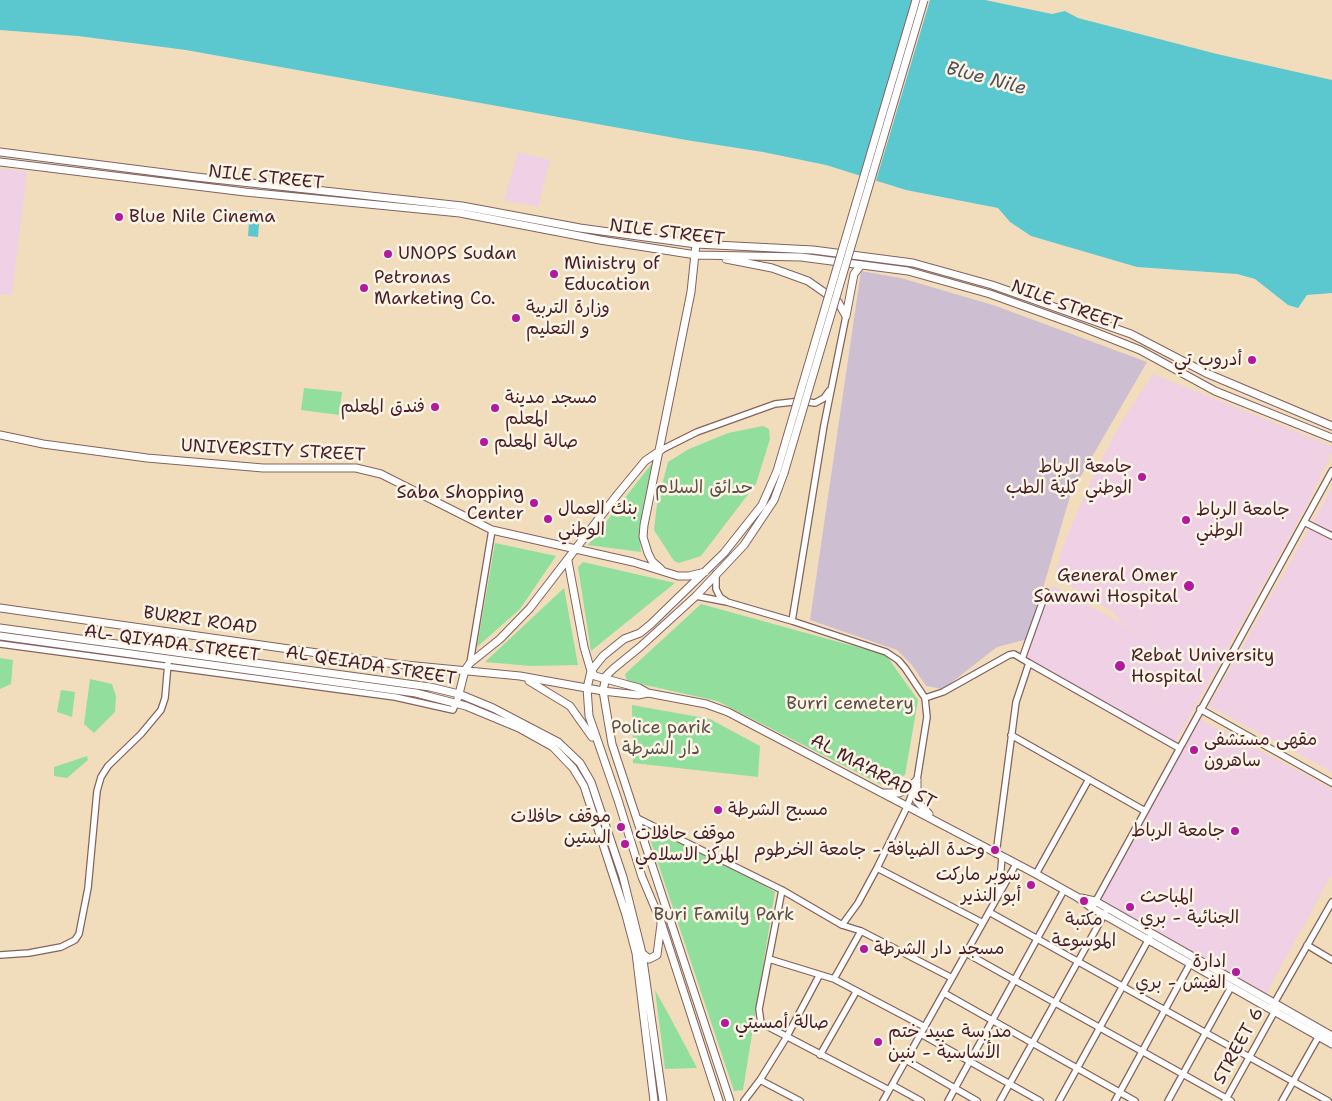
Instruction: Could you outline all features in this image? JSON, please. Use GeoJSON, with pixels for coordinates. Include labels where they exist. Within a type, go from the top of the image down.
{"type":"FeatureCollection","features":[{"type":"Feature","properties":{"kind":"main road"},"geometry":{"type":"LineString","coordinates":[[730,1101],[612,744],[603,691],[605,680],[613,669],[696,596],[744,545],[764,518],[774,500],[916,0]]}},
{"type":"Feature","properties":{"kind":"main road"},"geometry":{"type":"LineString","coordinates":[[719,1101],[661,922],[642,877],[589,716],[587,688],[591,671],[603,656],[624,639],[640,633],[651,624],[706,572],[745,529],[781,472],[924,0]]}},
{"type":"Feature","properties":{"kind":"main road","name":"NILE STREET"},"geometry":{"type":"LineString","coordinates":[[0,152],[196,177],[462,206],[580,228],[696,244],[796,249],[898,260],[968,277],[1132,334],[1206,373],[1332,426]]}},
{"type":"Feature","properties":{"kind":"main road","name":"NILE STREET"},"geometry":{"type":"LineString","coordinates":[[0,162],[244,192],[460,214],[600,240],[696,255],[722,257],[801,257],[908,271],[962,286],[1082,327],[1140,350],[1215,391],[1332,438]]}},
{"type":"Feature","properties":{"kind":"main road"},"geometry":{"type":"LineString","coordinates":[[666,572],[652,561],[643,537],[692,292],[696,244]]}},
{"type":"Feature","properties":{"kind":"main road"},"geometry":{"type":"LineString","coordinates":[[722,257],[772,268],[808,281],[838,302],[846,316]]}},
{"type":"Feature","properties":{"kind":"main road"},"geometry":{"type":"LineString","coordinates":[[846,316],[854,274],[861,265]]}},
{"type":"Feature","properties":{"kind":"main road","name":"UNIVERSITY STREET"},"geometry":{"type":"LineString","coordinates":[[0,435],[52,445],[147,458],[262,468],[356,468],[381,474],[492,530],[633,562],[683,576],[706,572]]}},
{"type":"Feature","properties":{"kind":"main road"},"geometry":{"type":"LineString","coordinates":[[455,706],[465,670],[470,663],[510,631],[568,561],[590,529],[645,461],[660,450]]}},
{"type":"Feature","properties":{"kind":"main road"},"geometry":{"type":"LineString","coordinates":[[568,561],[577,616],[591,671]]}},
{"type":"Feature","properties":{"kind":"main road","name":"BURRI ROAD"},"geometry":{"type":"LineString","coordinates":[[0,608],[385,662],[520,676],[603,691]]}},
{"type":"Feature","properties":{"kind":"main road","name":"AL QEIADA STREET"},"geometry":{"type":"LineString","coordinates":[[0,628],[416,684],[459,694],[541,731],[558,742],[580,763],[591,782],[628,895],[642,952],[663,1101]]}},
{"type":"Feature","properties":{"kind":"main road","name":"AL- QIYADA STREET"},"geometry":{"type":"LineString","coordinates":[[0,636],[48,646],[416,693],[519,728],[553,748],[573,768],[584,786],[626,915],[636,953],[654,1101]]}},
{"type":"Feature","properties":{"kind":"main road","name":"AL MA'ARAD ST"},"geometry":{"type":"LineString","coordinates":[[591,671],[605,680],[640,688],[648,693],[717,707],[1093,905],[1320,1033],[1332,1044]]}},
{"type":"Feature","properties":{"kind":"main road"},"geometry":{"type":"LineString","coordinates":[[520,676],[553,693],[570,706],[589,730],[603,756]]}},
{"type":"Feature","properties":{"kind":"main road","name":"AL MA'ARAD ST"},"geometry":{"type":"LineString","coordinates":[[603,691],[638,695],[648,693]]}},
{"type":"Feature","properties":{"kind":"main road"},"geometry":{"type":"LineString","coordinates":[[880,792],[899,793],[907,790],[917,780]]}},
{"type":"Feature","properties":{"kind":"main road"},"geometry":{"type":"LineString","coordinates":[[917,780],[917,801],[938,823]]}},
{"type":"Feature","properties":{"kind":"main road"},"geometry":{"type":"LineString","coordinates":[[642,952],[649,959],[657,955],[661,922]]}},
{"type":"Feature","properties":{"kind":"main road","name":"AL MA'ARAD ST"},"geometry":{"type":"LineString","coordinates":[[1150,937],[1190,964],[1274,1007]]}},
{"type":"Feature","properties":{"kind":"main road","name":"AL MA'ARAD ST"},"geometry":{"type":"LineString","coordinates":[[1320,1033],[1332,1036]]}},
{"type":"Feature","properties":{"kind":"street"},"geometry":{"type":"LineString","coordinates":[[792,622],[831,388],[846,316]]}},
{"type":"Feature","properties":{"kind":"street"},"geometry":{"type":"LineString","coordinates":[[660,450],[697,432],[775,404],[801,400],[815,403],[824,398],[831,388]]}},
{"type":"Feature","properties":{"kind":"street"},"geometry":{"type":"LineString","coordinates":[[1093,905],[1332,471]]}},
{"type":"Feature","properties":{"kind":"street"},"geometry":{"type":"LineString","coordinates":[[1304,522],[1332,536]]}},
{"type":"Feature","properties":{"kind":"street"},"geometry":{"type":"LineString","coordinates":[[470,663],[492,530]]}},
{"type":"Feature","properties":{"kind":"street"},"geometry":{"type":"LineString","coordinates":[[716,574],[716,589],[720,597],[728,602]]}},
{"type":"Feature","properties":{"kind":"street"},"geometry":{"type":"LineString","coordinates":[[1022,659],[1046,592]]}},
{"type":"Feature","properties":{"kind":"street"},"geometry":{"type":"LineString","coordinates":[[696,596],[728,602],[891,655],[905,668],[925,698],[927,717],[917,780],[907,807],[877,868],[858,903],[842,925]]}},
{"type":"Feature","properties":{"kind":"street"},"geometry":{"type":"LineString","coordinates":[[0,644],[48,646],[50,634]]}},
{"type":"Feature","properties":{"kind":"street"},"geometry":{"type":"LineString","coordinates":[[925,698],[943,692],[1009,654],[1014,654],[1179,748]]}},
{"type":"Feature","properties":{"kind":"street"},"geometry":{"type":"LineString","coordinates":[[0,955],[29,954],[61,947],[76,940],[79,934],[88,888],[97,791],[101,777],[108,766],[141,734],[161,710],[165,698],[168,662]]}},
{"type":"Feature","properties":{"kind":"street"},"geometry":{"type":"LineString","coordinates":[[999,894],[999,856],[1016,702],[1029,663]]}},
{"type":"Feature","properties":{"kind":"street"},"geometry":{"type":"LineString","coordinates":[[1200,710],[1332,783]]}},
{"type":"Feature","properties":{"kind":"street"},"geometry":{"type":"LineString","coordinates":[[1012,735],[1145,811]]}},
{"type":"Feature","properties":{"kind":"street"},"geometry":{"type":"LineString","coordinates":[[1036,874],[1089,779]]}},
{"type":"Feature","properties":{"kind":"street"},"geometry":{"type":"LineString","coordinates":[[636,818],[782,890],[842,925],[861,932],[952,978]]}},
{"type":"Feature","properties":{"kind":"street"},"geometry":{"type":"LineString","coordinates":[[883,1101],[1016,864]]}},
{"type":"Feature","properties":{"kind":"street"},"geometry":{"type":"LineString","coordinates":[[877,868],[982,923]]}},
{"type":"Feature","properties":{"kind":"street"},"geometry":{"type":"LineString","coordinates":[[782,890],[758,1017],[761,1023],[820,1055],[921,1101]]}},
{"type":"Feature","properties":{"kind":"street"},"geometry":{"type":"LineString","coordinates":[[948,1101],[1064,890]]}},
{"type":"Feature","properties":{"kind":"street","name":"STREET 6"},"geometry":{"type":"LineString","coordinates":[[1227,1100],[1274,1007],[1332,902]]}},
{"type":"Feature","properties":{"kind":"street"},"geometry":{"type":"LineString","coordinates":[[989,912],[1328,1101]]}},
{"type":"Feature","properties":{"kind":"street"},"geometry":{"type":"LineString","coordinates":[[1000,1101],[1105,912]]}},
{"type":"Feature","properties":{"kind":"street"},"geometry":{"type":"LineString","coordinates":[[834,979],[861,932]]}},
{"type":"Feature","properties":{"kind":"street"},"geometry":{"type":"LineString","coordinates":[[1059,1101],[1150,937]]}},
{"type":"Feature","properties":{"kind":"street"},"geometry":{"type":"LineString","coordinates":[[1307,946],[1332,960]]}},
{"type":"Feature","properties":{"kind":"street"},"geometry":{"type":"LineString","coordinates":[[966,953],[1142,1050],[1227,1100]]}},
{"type":"Feature","properties":{"kind":"street"},"geometry":{"type":"LineString","coordinates":[[769,959],[819,976],[834,979],[925,1027]]}},
{"type":"Feature","properties":{"kind":"street"},"geometry":{"type":"LineString","coordinates":[[1115,1101],[1190,964]]}},
{"type":"Feature","properties":{"kind":"street"},"geometry":{"type":"LineString","coordinates":[[744,1101],[760,1080],[786,1038],[819,976]]}},
{"type":"Feature","properties":{"kind":"street"},"geometry":{"type":"LineString","coordinates":[[1168,1101],[1232,987]]}},
{"type":"Feature","properties":{"kind":"street"},"geometry":{"type":"LineString","coordinates":[[820,1055],[856,992]]}},
{"type":"Feature","properties":{"kind":"street"},"geometry":{"type":"LineString","coordinates":[[944,993],[1135,1101]]}},
{"type":"Feature","properties":{"kind":"street"},"geometry":{"type":"LineString","coordinates":[[1282,1101],[1320,1033]]}},
{"type":"Feature","properties":{"kind":"street"},"geometry":{"type":"LineString","coordinates":[[921,1034],[1040,1101]]}},
{"type":"Feature","properties":{"kind":"street"},"geometry":{"type":"LineString","coordinates":[[906,1060],[977,1101]]}},
{"type":"Feature","properties":{"kind":"street"},"geometry":{"type":"LineString","coordinates":[[760,1080],[800,1101]]}},
{"type":"Feature","properties":{"kind":"shaded area"},"geometry":{"type":"Polygon","coordinates":[[[518,152],[550,160],[538,207],[504,200],[518,152]]]}},
{"type":"Feature","properties":{"kind":"shaded area"},"geometry":{"type":"Polygon","coordinates":[[[0,168],[27,172],[12,295],[0,294],[0,168]]]}},
{"type":"Feature","properties":{"kind":"shaded area"},"geometry":{"type":"Polygon","coordinates":[[[861,271],[901,278],[996,306],[1147,362],[1071,493],[1028,639],[997,647],[943,689],[926,686],[912,665],[897,650],[810,620],[861,271]]]}},
{"type":"Feature","properties":{"kind":"shaded area","name":"جامعة الرباط الوطني"},"geometry":{"type":"Polygon","coordinates":[[[1153,374],[1332,446],[1332,452],[1307,505],[1175,743],[1027,657],[1052,585],[1153,641],[1121,622],[1113,612],[1056,578],[1057,566],[1067,536],[1093,476],[1121,423],[1153,374]]]}},
{"type":"Feature","properties":{"kind":"shaded area"},"geometry":{"type":"Polygon","coordinates":[[[1332,488],[1332,772],[1209,706],[1332,488]]]}},
{"type":"Feature","properties":{"kind":"shaded area","name":"جامعة الرباط"},"geometry":{"type":"Polygon","coordinates":[[[1200,719],[1332,789],[1332,874],[1266,994],[1099,901],[1200,719]]]}},
{"type":"Feature","properties":{"kind":"green space"},"geometry":{"type":"Polygon","coordinates":[[[304,388],[342,392],[339,415],[301,410],[304,388]]]}},
{"type":"Feature","properties":{"kind":"green space","name":"حدائق السلام"},"geometry":{"type":"Polygon","coordinates":[[[763,426],[769,429],[770,439],[756,484],[701,556],[679,563],[674,561],[654,530],[657,504],[668,462],[689,449],[728,433],[763,426]]]}},
{"type":"Feature","properties":{"kind":"green space","name":"حدائق السلام"},"geometry":{"type":"Polygon","coordinates":[[[653,462],[639,529],[641,552],[588,545],[653,462]]]}},
{"type":"Feature","properties":{"kind":"green space"},"geometry":{"type":"Polygon","coordinates":[[[495,543],[556,556],[520,609],[477,647],[495,543]]]}},
{"type":"Feature","properties":{"kind":"green space"},"geometry":{"type":"Polygon","coordinates":[[[583,562],[675,583],[591,651],[578,567],[583,562]]]}},
{"type":"Feature","properties":{"kind":"green space"},"geometry":{"type":"Polygon","coordinates":[[[564,588],[578,665],[531,666],[485,662],[564,588]]]}},
{"type":"Feature","properties":{"kind":"green space","name":"Burri cemetery"},"geometry":{"type":"Polygon","coordinates":[[[701,604],[886,655],[918,700],[905,775],[882,785],[717,701],[627,681],[625,674],[701,604]]]}},
{"type":"Feature","properties":{"kind":"green space"},"geometry":{"type":"Polygon","coordinates":[[[0,658],[13,660],[11,684],[0,689],[0,658]]]}},
{"type":"Feature","properties":{"kind":"green space"},"geometry":{"type":"Polygon","coordinates":[[[90,679],[112,684],[116,696],[115,712],[94,733],[84,724],[90,679]]]}},
{"type":"Feature","properties":{"kind":"green space"},"geometry":{"type":"Polygon","coordinates":[[[61,690],[75,692],[72,717],[57,712],[61,690]]]}},
{"type":"Feature","properties":{"kind":"green space","name":"Police parik دار الشرطة"},"geometry":{"type":"Polygon","coordinates":[[[632,705],[710,719],[760,746],[758,777],[633,763],[632,705]]]}},
{"type":"Feature","properties":{"kind":"green space"},"geometry":{"type":"Polygon","coordinates":[[[87,756],[88,760],[67,778],[54,776],[54,767],[87,756]]]}},
{"type":"Feature","properties":{"kind":"green space","name":"Buri Family Park"},"geometry":{"type":"Polygon","coordinates":[[[645,824],[741,872],[775,892],[743,1090],[734,1091],[645,824]]]}},
{"type":"Feature","properties":{"kind":"green space"},"geometry":{"type":"Polygon","coordinates":[[[655,990],[670,1017],[697,1068],[665,1069],[655,990]]]}},
{"type":"Feature","properties":{"kind":"water","name":"Blue Nile"},"geometry":{"type":"Polygon","coordinates":[[[0,0],[985,0],[1052,14],[1065,11],[1078,18],[1217,54],[1332,80],[1332,293],[1307,295],[1298,308],[1288,305],[1255,279],[1237,274],[1137,267],[1031,236],[1010,222],[998,208],[906,190],[826,165],[763,152],[686,140],[186,50],[78,36],[0,30],[0,0]]]}},
{"type":"Feature","properties":{"kind":"water"},"geometry":{"type":"Polygon","coordinates":[[[250,210],[260,211],[258,237],[248,236],[250,210]]]}},
{"type":"Feature","properties":{"kind":"pier"},"geometry":{"type":"Polygon","coordinates":[[[913,0],[930,0],[875,184],[859,179],[913,0]]]}},
{"type":"Feature","properties":{"kind":"place","name":"Blue Nile Cinema"},"geometry":{"type":"Point","coordinates":[119,217]}},
{"type":"Feature","properties":{"kind":"place","name":"UNOPS Sudan"},"geometry":{"type":"Point","coordinates":[388,254]}},
{"type":"Feature","properties":{"kind":"place","name":"Ministry of Education"},"geometry":{"type":"Point","coordinates":[554,274]}},
{"type":"Feature","properties":{"kind":"place","name":"Petronas Marketing Co."},"geometry":{"type":"Point","coordinates":[364,288]}},
{"type":"Feature","properties":{"kind":"place","name":"وزارة التربية و التعليم"},"geometry":{"type":"Point","coordinates":[516,318]}},
{"type":"Feature","properties":{"kind":"place","name":"أدروب تي"},"geometry":{"type":"Point","coordinates":[1252,360]}},
{"type":"Feature","properties":{"kind":"place","name":"فندق المعلم"},"geometry":{"type":"Point","coordinates":[435,407]}},
{"type":"Feature","properties":{"kind":"place","name":"مسجد مدينة المعلم"},"geometry":{"type":"Point","coordinates":[495,408]}},
{"type":"Feature","properties":{"kind":"place","name":"صالة المعلم"},"geometry":{"type":"Point","coordinates":[484,442]}},
{"type":"Feature","properties":{"kind":"place","name":"جامعة الرباط الوطني كلية الطب"},"geometry":{"type":"Point","coordinates":[1142,477]}},
{"type":"Feature","properties":{"kind":"place","name":"Saba Shopping Center"},"geometry":{"type":"Point","coordinates":[534,503]}},
{"type":"Feature","properties":{"kind":"place","name":"بنك العمال الوطني"},"geometry":{"type":"Point","coordinates":[548,519]}},
{"type":"Feature","properties":{"kind":"place","name":"جامعة الرباط الوطني"},"geometry":{"type":"Point","coordinates":[1186,520]}},
{"type":"Feature","properties":{"kind":"place","name":"General Omer Sawawi Hospital"},"geometry":{"type":"Point","coordinates":[1189,586]}},
{"type":"Feature","properties":{"kind":"place","name":"Rebat University Hospital"},"geometry":{"type":"Point","coordinates":[1120,666]}},
{"type":"Feature","properties":{"kind":"place","name":"مقهى مستشفى ساهرون"},"geometry":{"type":"Point","coordinates":[1194,750]}},
{"type":"Feature","properties":{"kind":"place","name":"مسبح الشرطة"},"geometry":{"type":"Point","coordinates":[718,810]}},
{"type":"Feature","properties":{"kind":"place","name":"موقف حافلات الستين"},"geometry":{"type":"Point","coordinates":[621,827]}},
{"type":"Feature","properties":{"kind":"place","name":"جامعة الرباط"},"geometry":{"type":"Point","coordinates":[1235,831]}},
{"type":"Feature","properties":{"kind":"place","name":"موقف حافلات المركز الاسلامي"},"geometry":{"type":"Point","coordinates":[625,844]}},
{"type":"Feature","properties":{"kind":"place","name":"وحدة الضيافة - جامعة الخرطوم"},"geometry":{"type":"Point","coordinates":[995,850]}},
{"type":"Feature","properties":{"kind":"place","name":"سوبر ماركت أبو النذير"},"geometry":{"type":"Point","coordinates":[1031,885]}},
{"type":"Feature","properties":{"kind":"place","name":"مكتبة الموسوعة"},"geometry":{"type":"Point","coordinates":[1084,901]}},
{"type":"Feature","properties":{"kind":"place","name":"المباحث الجنائية - بري"},"geometry":{"type":"Point","coordinates":[1130,907]}},
{"type":"Feature","properties":{"kind":"place","name":"مسجد دار الشرطة"},"geometry":{"type":"Point","coordinates":[864,949]}},
{"type":"Feature","properties":{"kind":"place","name":"ادارة الفيش - بري"},"geometry":{"type":"Point","coordinates":[1236,972]}},
{"type":"Feature","properties":{"kind":"place","name":"صالة أمسيتي"},"geometry":{"type":"Point","coordinates":[725,1023]}},
{"type":"Feature","properties":{"kind":"place","name":"مدرسة عبيد ختم الأساسية - بنين"},"geometry":{"type":"Point","coordinates":[878,1042]}}]}
